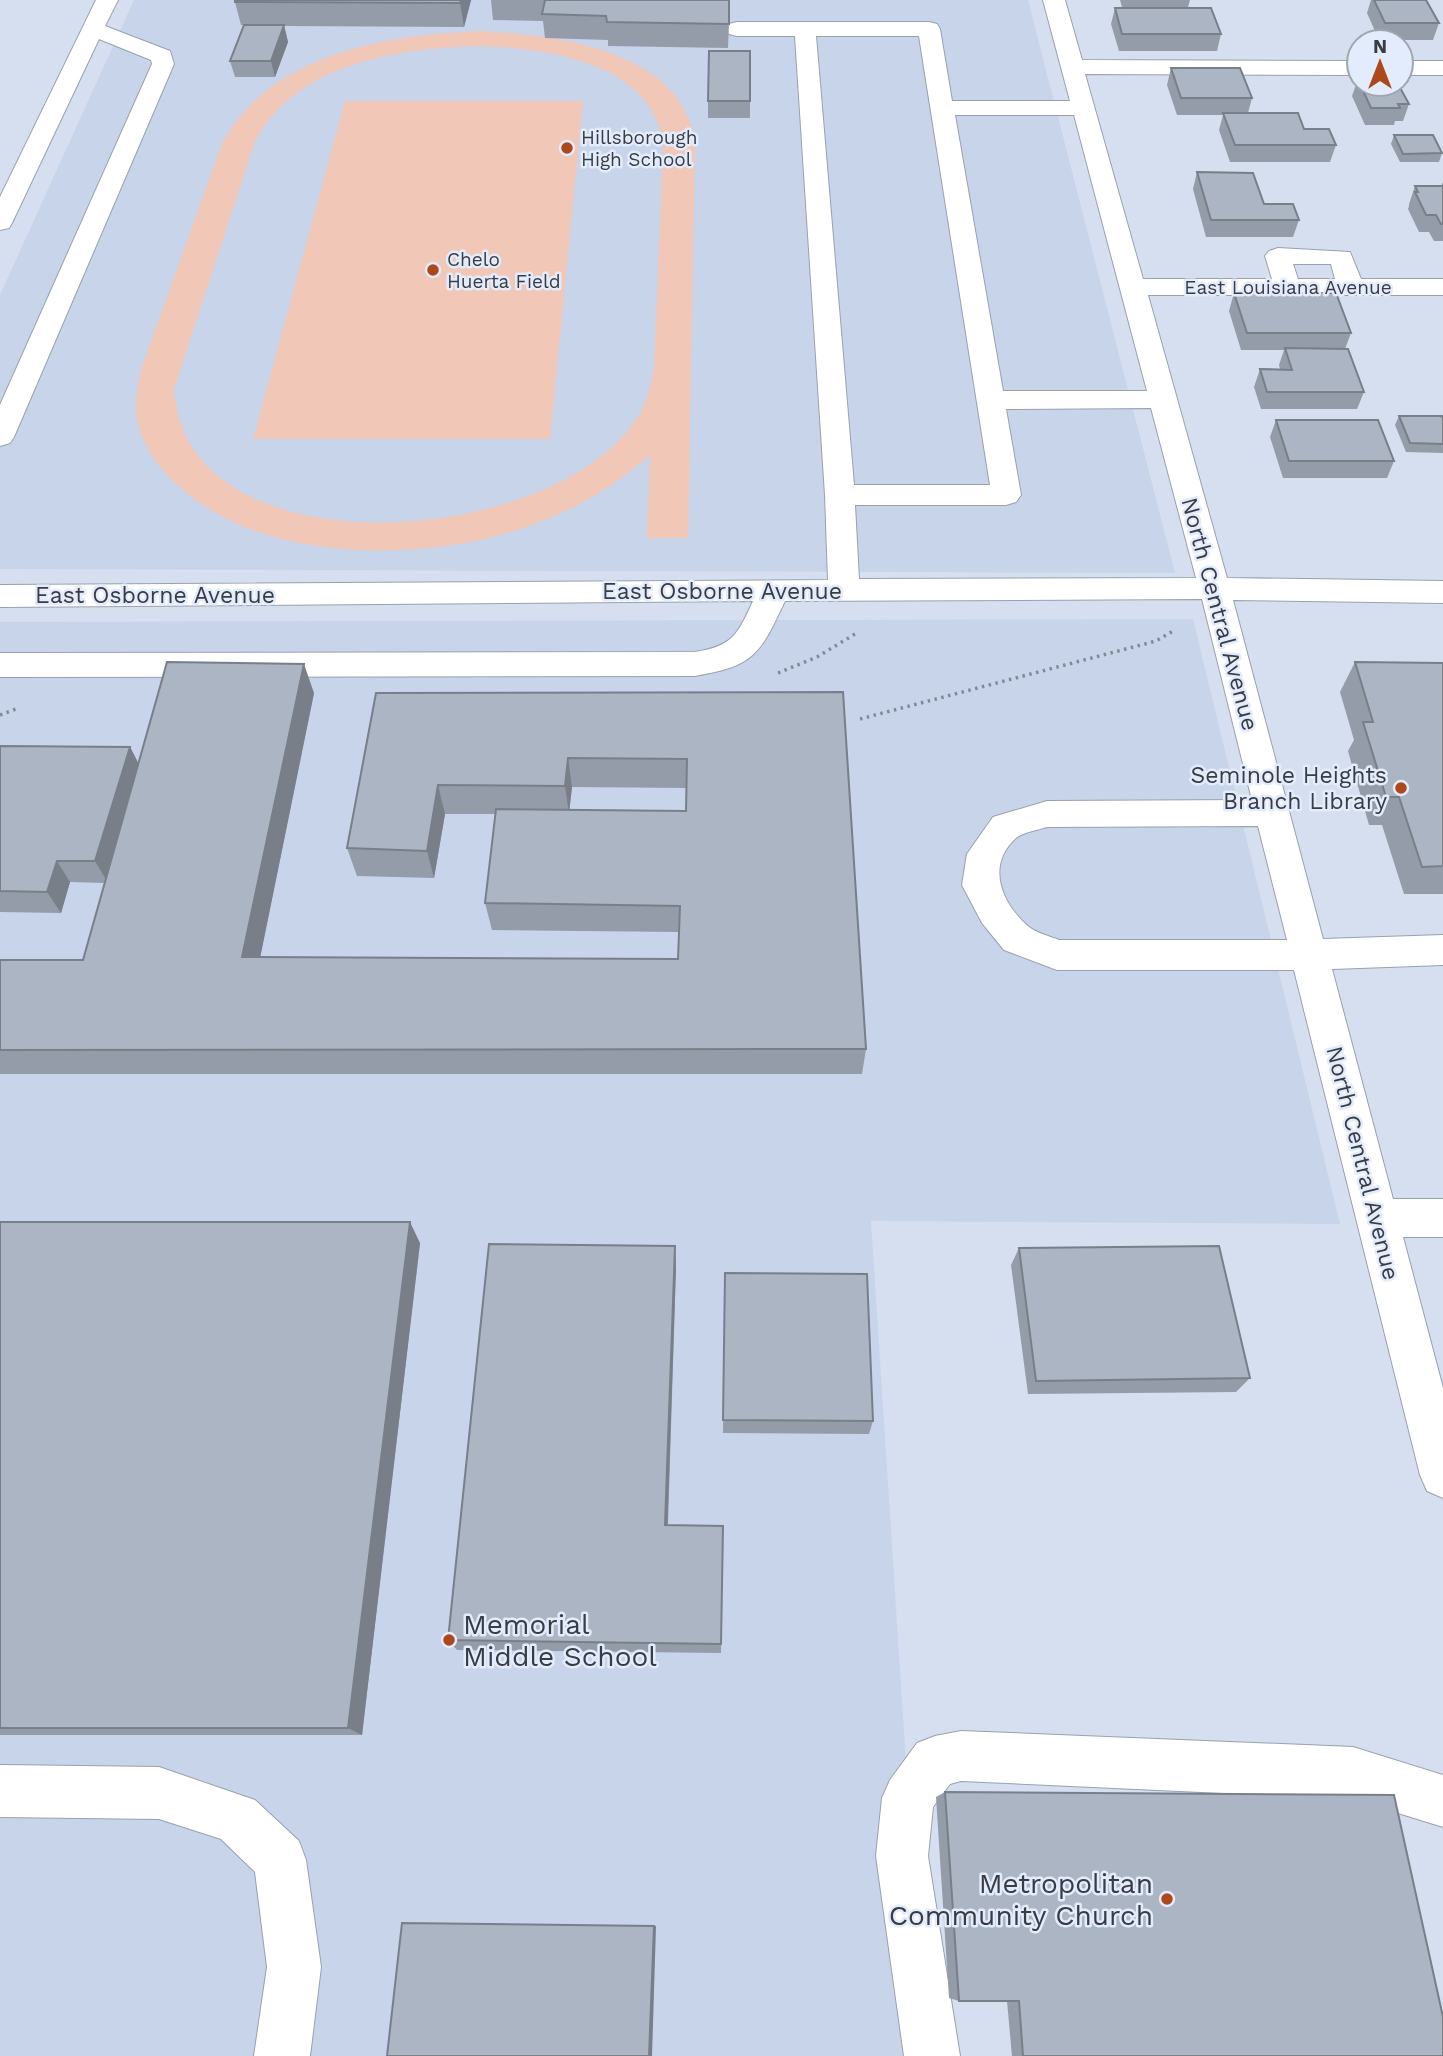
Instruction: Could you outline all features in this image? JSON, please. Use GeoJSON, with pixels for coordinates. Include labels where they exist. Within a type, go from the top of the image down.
{"type":"FeatureCollection","features":[{"type":"Feature","properties":{"kind":"street"},"geometry":{"type":"LineString","coordinates":[[0,223],[107,0]]}},
{"type":"Feature","properties":{"kind":"street","name":"North Central Avenue"},"geometry":{"type":"LineString","coordinates":[[1054,0],[1215,590],[1443,1475]]}},
{"type":"Feature","properties":{"kind":"street"},"geometry":{"type":"LineString","coordinates":[[0,438],[163,64],[162,56],[153,50],[93,29]]}},
{"type":"Feature","properties":{"kind":"street"},"geometry":{"type":"LineString","coordinates":[[737,29],[929,29],[1006,495],[840,495]]}},
{"type":"Feature","properties":{"kind":"street"},"geometry":{"type":"LineString","coordinates":[[805,29],[840,495],[844,590]]}},
{"type":"Feature","properties":{"kind":"street"},"geometry":{"type":"LineString","coordinates":[[1074,67],[1345,68]]}},
{"type":"Feature","properties":{"kind":"street"},"geometry":{"type":"LineString","coordinates":[[1415,68],[1443,68]]}},
{"type":"Feature","properties":{"kind":"street"},"geometry":{"type":"LineString","coordinates":[[942,108],[1085,108]]}},
{"type":"Feature","properties":{"kind":"street","name":"East Louisiana Avenue"},"geometry":{"type":"LineString","coordinates":[[1133,287],[1443,287]]}},
{"type":"Feature","properties":{"kind":"street"},"geometry":{"type":"LineString","coordinates":[[991,400],[1163,399]]}},
{"type":"Feature","properties":{"kind":"street","name":"East Osborne Avenue"},"geometry":{"type":"LineString","coordinates":[[0,596],[844,590],[1443,592]]}},
{"type":"Feature","properties":{"kind":"street"},"geometry":{"type":"LineString","coordinates":[[0,665],[695,664],[721,661],[738,654],[748,645],[774,591]]}},
{"type":"Feature","properties":{"kind":"street"},"geometry":{"type":"LineString","coordinates":[[1271,813],[1047,814],[1005,827],[985,854],[980,885],[995,913],[1017,939],[1057,955],[1309,955],[1443,950]]}},
{"type":"Feature","properties":{"kind":"street"},"geometry":{"type":"LineString","coordinates":[[1376,1218],[1443,1218]]}},
{"type":"Feature","properties":{"kind":"street"},"geometry":{"type":"LineString","coordinates":[[932,2056],[902,1856],[908,1798],[935,1761],[961,1756],[1353,1773],[1443,1801]]}},
{"type":"Feature","properties":{"kind":"street"},"geometry":{"type":"LineString","coordinates":[[0,1791],[159,1793],[237,1818],[280,1860],[294,1967],[282,2056]]}},
{"type":"Feature","properties":{"kind":"path"},"geometry":{"type":"LineString","coordinates":[[860,719],[1156,641],[1172,631]]}},
{"type":"Feature","properties":{"kind":"shaded area","name":"Hillsborough High School"},"geometry":{"type":"Polygon","coordinates":[[[134,0],[1028,0],[1175,573],[0,569],[0,295],[134,0]]]}},
{"type":"Feature","properties":{"kind":"shaded area"},"geometry":{"type":"Polygon","coordinates":[[[481,31],[545,37],[612,54],[643,68],[668,88],[686,113],[695,145],[688,538],[647,538],[650,455],[591,498],[524,528],[476,541],[438,547],[358,550],[277,538],[239,525],[205,506],[174,482],[161,469],[146,445],[136,412],[142,366],[222,144],[243,113],[270,89],[300,69],[334,55],[370,45],[445,33],[481,31]],[[478,46],[415,51],[351,66],[321,78],[294,95],[271,117],[254,144],[174,389],[194,450],[241,491],[306,515],[382,523],[462,515],[536,493],[598,458],[640,413],[654,368],[663,145],[655,117],[640,94],[618,77],[563,56],[505,47],[478,46]]]}},
{"type":"Feature","properties":{"kind":"shaded area","name":"Chelo Huerta Field"},"geometry":{"type":"Polygon","coordinates":[[[345,101],[583,101],[550,439],[253,439],[345,101]]]}},
{"type":"Feature","properties":{"kind":"shaded area","name":"Memorial Middle School"},"geometry":{"type":"Polygon","coordinates":[[[1193,619],[1340,1224],[871,1221],[925,2056],[0,2056],[0,622],[1193,619]]]}},
{"type":"Feature","properties":{"kind":"building"},"geometry":{"type":"Polygon","coordinates":[[[235,0],[461,0],[460,3],[235,0]]]}},
{"type":"Feature","properties":{"kind":"building"},"geometry":{"type":"Polygon","coordinates":[[[545,0],[729,0],[729,24],[607,22],[606,16],[542,14],[545,0]]]}},
{"type":"Feature","properties":{"kind":"building"},"geometry":{"type":"Polygon","coordinates":[[[1374,0],[1426,0],[1439,23],[1385,23],[1374,0]]]}},
{"type":"Feature","properties":{"kind":"building"},"geometry":{"type":"Polygon","coordinates":[[[1115,8],[1211,8],[1221,34],[1122,34],[1115,8]]]}},
{"type":"Feature","properties":{"kind":"building"},"geometry":{"type":"Polygon","coordinates":[[[244,25],[284,25],[271,61],[230,61],[244,25]]]}},
{"type":"Feature","properties":{"kind":"building"},"geometry":{"type":"Polygon","coordinates":[[[709,51],[750,51],[750,101],[708,101],[709,51]]]}},
{"type":"Feature","properties":{"kind":"building"},"geometry":{"type":"Polygon","coordinates":[[[1171,68],[1240,68],[1252,98],[1181,98],[1171,68]]]}},
{"type":"Feature","properties":{"kind":"building"},"geometry":{"type":"Polygon","coordinates":[[[1366,98],[1406,98],[1409,104],[1398,104],[1400,108],[1371,108],[1366,98]]]}},
{"type":"Feature","properties":{"kind":"building"},"geometry":{"type":"Polygon","coordinates":[[[1223,113],[1298,113],[1304,129],[1329,129],[1336,145],[1235,145],[1223,113]]]}},
{"type":"Feature","properties":{"kind":"building"},"geometry":{"type":"Polygon","coordinates":[[[1394,135],[1433,135],[1442,153],[1403,154],[1394,135]]]}},
{"type":"Feature","properties":{"kind":"building"},"geometry":{"type":"Polygon","coordinates":[[[1197,172],[1253,173],[1264,204],[1293,204],[1299,220],[1211,220],[1197,172]]]}},
{"type":"Feature","properties":{"kind":"building"},"geometry":{"type":"Polygon","coordinates":[[[1415,186],[1443,186],[1443,224],[1436,215],[1426,215],[1415,192],[1418,192],[1415,186]]]}},
{"type":"Feature","properties":{"kind":"building"},"geometry":{"type":"Polygon","coordinates":[[[1234,293],[1336,293],[1351,333],[1247,333],[1234,293]]]}},
{"type":"Feature","properties":{"kind":"building"},"geometry":{"type":"Polygon","coordinates":[[[1285,348],[1348,349],[1364,392],[1267,392],[1260,369],[1292,370],[1285,348]]]}},
{"type":"Feature","properties":{"kind":"building"},"geometry":{"type":"Polygon","coordinates":[[[1399,416],[1442,416],[1443,444],[1410,443],[1399,416]]]}},
{"type":"Feature","properties":{"kind":"building"},"geometry":{"type":"Polygon","coordinates":[[[1276,420],[1378,420],[1394,461],[1289,461],[1276,420]]]}},
{"type":"Feature","properties":{"kind":"building"},"geometry":{"type":"Polygon","coordinates":[[[167,662],[304,664],[242,957],[678,959],[680,906],[485,903],[496,809],[686,811],[687,759],[568,758],[565,786],[438,785],[427,851],[347,848],[376,693],[843,692],[866,1049],[0,1050],[0,960],[83,960],[167,662]]]}},
{"type":"Feature","properties":{"kind":"building","name":"Seminole Heights Branch Library"},"geometry":{"type":"Polygon","coordinates":[[[1355,662],[1443,663],[1443,866],[1422,867],[1399,797],[1386,797],[1363,722],[1373,722],[1355,662]]]}},
{"type":"Feature","properties":{"kind":"building"},"geometry":{"type":"Polygon","coordinates":[[[0,746],[130,747],[95,861],[57,861],[47,892],[0,891],[0,746]]]}},
{"type":"Feature","properties":{"kind":"building"},"geometry":{"type":"Polygon","coordinates":[[[0,1222],[410,1222],[348,1728],[0,1728],[0,1222]]]}},
{"type":"Feature","properties":{"kind":"building"},"geometry":{"type":"Polygon","coordinates":[[[489,1244],[675,1246],[665,1525],[723,1526],[721,1644],[448,1640],[489,1244]]]}},
{"type":"Feature","properties":{"kind":"building"},"geometry":{"type":"Polygon","coordinates":[[[1219,1246],[1250,1378],[1036,1381],[1019,1248],[1219,1246]]]}},
{"type":"Feature","properties":{"kind":"building"},"geometry":{"type":"Polygon","coordinates":[[[725,1273],[867,1274],[873,1421],[723,1420],[725,1273]]]}},
{"type":"Feature","properties":{"kind":"building","name":"Metropolitan Community Church"},"geometry":{"type":"Polygon","coordinates":[[[945,1792],[1394,1795],[1443,2017],[1443,2056],[1023,2056],[1019,2001],[959,2001],[945,1792]]]}},
{"type":"Feature","properties":{"kind":"building"},"geometry":{"type":"Polygon","coordinates":[[[402,1923],[654,1926],[649,2056],[387,2056],[402,1923]]]}},
{"type":"Feature","properties":{"kind":"place","name":"Hillsborough High School"},"geometry":{"type":"Point","coordinates":[567,148]}},
{"type":"Feature","properties":{"kind":"place","name":"Chelo Huerta Field"},"geometry":{"type":"Point","coordinates":[433,270]}},
{"type":"Feature","properties":{"kind":"place","name":"Seminole Heights Branch Library"},"geometry":{"type":"Point","coordinates":[1401,788]}},
{"type":"Feature","properties":{"kind":"place","name":"Memorial Middle School"},"geometry":{"type":"Point","coordinates":[449,1640]}},
{"type":"Feature","properties":{"kind":"place","name":"Metropolitan Community Church"},"geometry":{"type":"Point","coordinates":[1167,1899]}}]}
